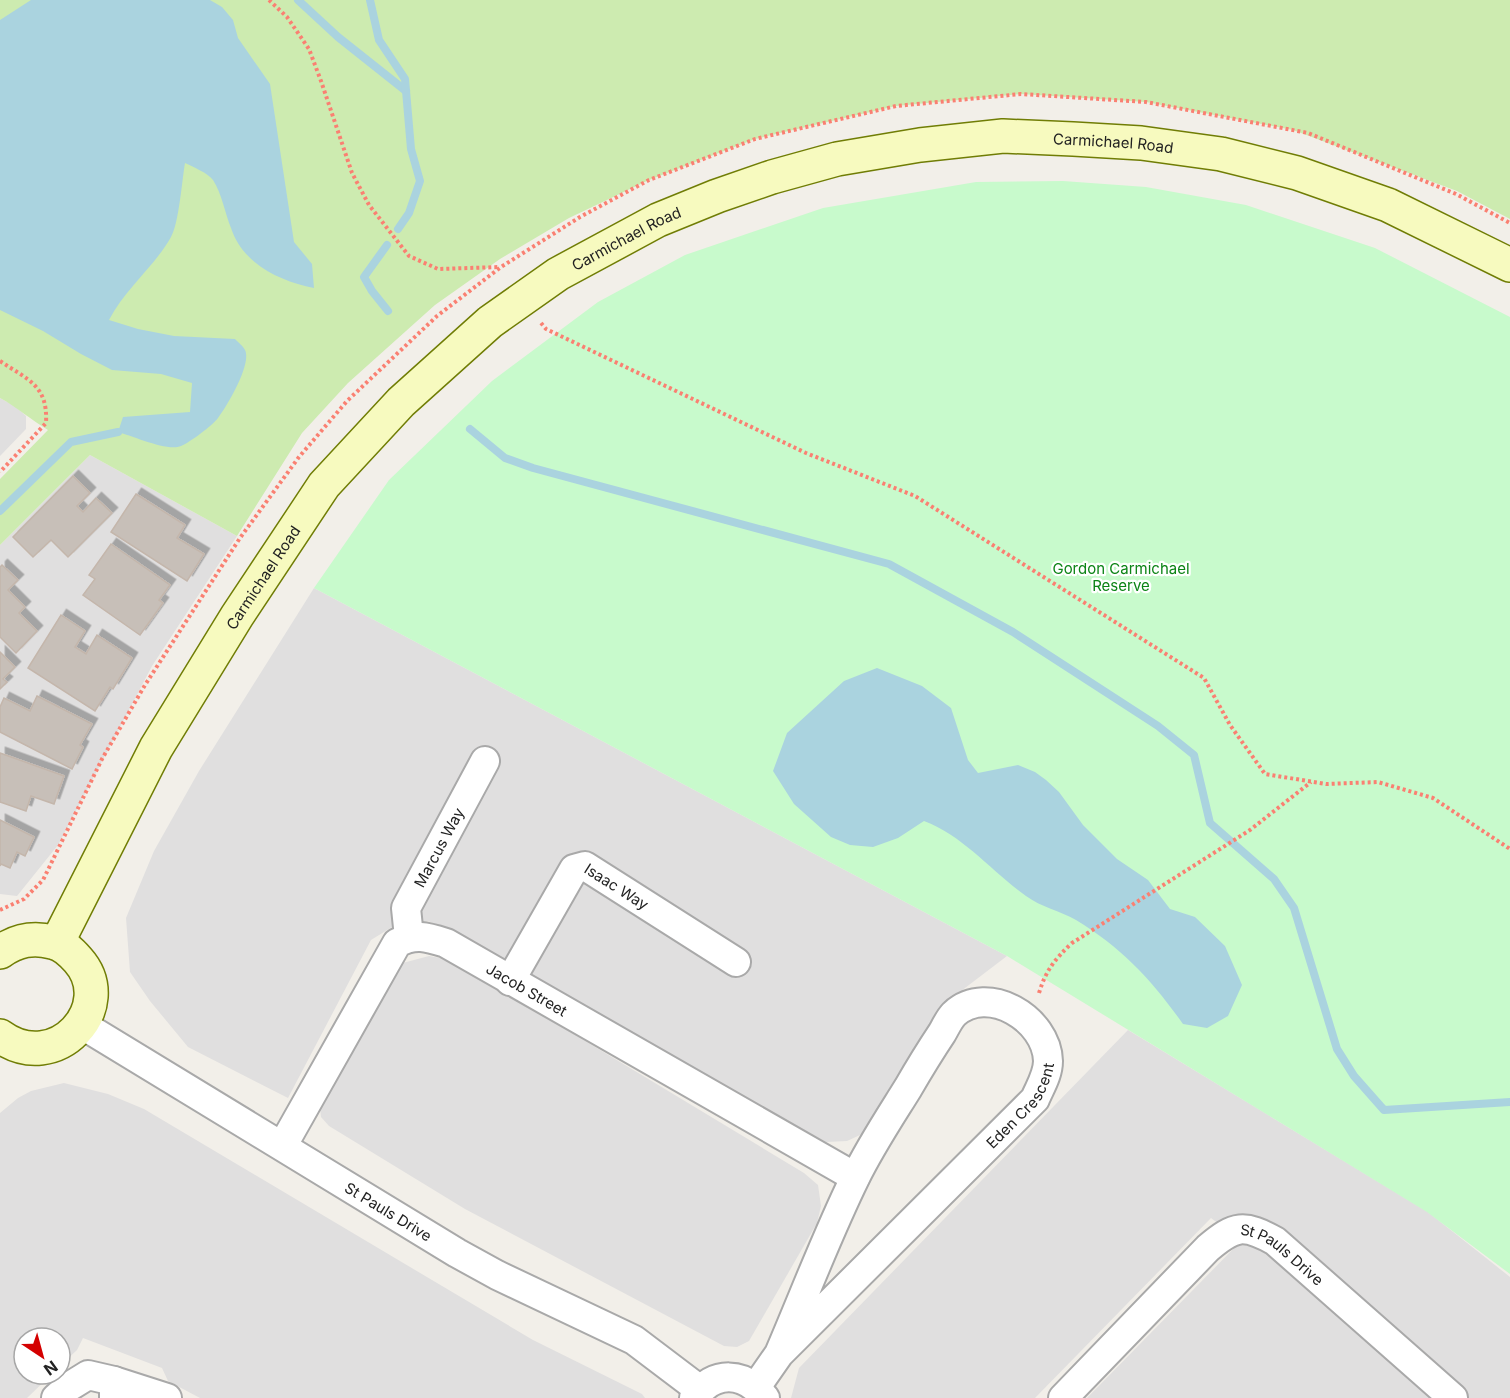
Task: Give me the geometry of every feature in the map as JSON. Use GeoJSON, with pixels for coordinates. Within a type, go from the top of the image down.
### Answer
{"type":"FeatureCollection","features":[{"type":"Feature","properties":{"kind":"street","name":"Carmichael Road"},"geometry":{"type":"LineString","coordinates":[[57,943],[156,748],[237,616],[324,485],[401,402],[490,322],[558,274],[658,220],[772,177],[837,159],[920,145],[1003,136],[1073,139],[1141,143],[1221,154],[1297,173],[1388,206],[1510,265]]}},
{"type":"Feature","properties":{"kind":"street","name":"Marcus Way"},"geometry":{"type":"LineString","coordinates":[[409,937],[406,908],[485,761]]}},
{"type":"Feature","properties":{"kind":"street","name":"Isaac Way"},"geometry":{"type":"LineString","coordinates":[[510,981],[574,869],[585,866],[736,962]]}},
{"type":"Feature","properties":{"kind":"street"},"geometry":{"type":"LineString","coordinates":[[283,1145],[397,944],[409,937]]}},
{"type":"Feature","properties":{"kind":"street","name":"Jacob Street"},"geometry":{"type":"LineString","coordinates":[[409,937],[428,937],[446,943],[855,1177]]}},
{"type":"Feature","properties":{"kind":"street"},"geometry":{"type":"LineString","coordinates":[[0,952],[19,941],[38,939],[57,943],[71,951],[81,964],[88,978],[91,993],[88,1009],[81,1024],[62,1042],[35,1049],[21,1047],[0,1036]]}},
{"type":"Feature","properties":{"kind":"street","name":"Eden Crescent"},"geometry":{"type":"LineString","coordinates":[[760,1392],[779,1354],[855,1177],[926,1056],[954,1014],[970,1006],[986,1002],[1008,1007],[1028,1019],[1039,1032],[1046,1047],[1048,1061],[1046,1075],[1035,1099],[779,1354]]}},
{"type":"Feature","properties":{"kind":"street","name":"St Pauls Drive"},"geometry":{"type":"LineString","coordinates":[[81,1024],[487,1270],[634,1340],[697,1394]]}},
{"type":"Feature","properties":{"kind":"street","name":"St Pauls Drive"},"geometry":{"type":"LineString","coordinates":[[1063,1398],[1208,1248],[1223,1235],[1241,1228],[1260,1233],[1275,1241],[1453,1398]]}},
{"type":"Feature","properties":{"kind":"street"},"geometry":{"type":"LineString","coordinates":[[56,1398],[88,1375],[114,1390],[167,1398]]}},
{"type":"Feature","properties":{"kind":"street"},"geometry":{"type":"LineString","coordinates":[[697,1394],[709,1382],[733,1377],[745,1380],[760,1392]]}},
{"type":"Feature","properties":{"kind":"path"},"geometry":{"type":"LineString","coordinates":[[269,0],[287,17],[309,49],[352,173],[369,205],[409,256],[438,269],[501,267]]}},
{"type":"Feature","properties":{"kind":"path"},"geometry":{"type":"LineString","coordinates":[[0,910],[24,899],[43,880],[102,759],[145,685],[240,538],[299,457],[347,401],[437,316],[501,267],[580,216],[649,180],[755,139],[896,106],[1021,94],[1146,102],[1308,133],[1456,194],[1510,223]]}},
{"type":"Feature","properties":{"kind":"path"},"geometry":{"type":"LineString","coordinates":[[546,329],[806,453],[915,495],[1204,678],[1230,725],[1265,774],[1326,784],[1378,782],[1433,798],[1510,849]]}},
{"type":"Feature","properties":{"kind":"path"},"geometry":{"type":"LineString","coordinates":[[0,361],[33,383],[47,406],[46,423],[0,472]]}},
{"type":"Feature","properties":{"kind":"path"},"geometry":{"type":"LineString","coordinates":[[1072,943],[1250,830],[1311,782]]}},
{"type":"Feature","properties":{"kind":"shaded area"},"geometry":{"type":"Polygon","coordinates":[[[0,398],[26,416],[26,429],[0,456],[0,398]]]}},
{"type":"Feature","properties":{"kind":"shaded area"},"geometry":{"type":"Polygon","coordinates":[[[90,455],[237,536],[152,666],[58,845],[17,896],[0,894],[0,545],[90,455]]]}},
{"type":"Feature","properties":{"kind":"shaded area"},"geometry":{"type":"Polygon","coordinates":[[[314,588],[1007,956],[938,1012],[871,1130],[847,1141],[826,1142],[428,921],[392,927],[371,940],[288,1098],[188,1047],[150,1001],[130,972],[126,918],[154,851],[199,771],[314,588]]]}},
{"type":"Feature","properties":{"kind":"shaded area"},"geometry":{"type":"Polygon","coordinates":[[[429,956],[451,960],[804,1173],[818,1185],[821,1206],[817,1223],[749,1341],[737,1347],[724,1346],[465,1209],[329,1126],[321,1117],[320,1108],[399,964],[429,956]]]}},
{"type":"Feature","properties":{"kind":"shaded area"},"geometry":{"type":"Polygon","coordinates":[[[1128,1030],[1428,1212],[1510,1277],[1510,1398],[1087,1398],[1241,1241],[1211,1218],[1035,1398],[791,1398],[799,1368],[1128,1030]]]}},
{"type":"Feature","properties":{"kind":"shaded area"},"geometry":{"type":"Polygon","coordinates":[[[64,1083],[108,1094],[144,1109],[533,1340],[642,1394],[645,1398],[200,1398],[168,1381],[162,1368],[83,1338],[72,1355],[72,1326],[12,1326],[12,1386],[40,1386],[27,1398],[0,1398],[0,1113],[18,1098],[31,1091],[64,1083]]]}},
{"type":"Feature","properties":{"kind":"green space"},"geometry":{"type":"Polygon","coordinates":[[[0,0],[1510,0],[1510,219],[1457,191],[1293,130],[1146,102],[1021,94],[896,106],[755,139],[649,180],[569,218],[500,259],[435,305],[348,383],[302,433],[237,536],[90,455],[0,545],[0,479],[48,430],[0,398],[0,0]]]}},
{"type":"Feature","properties":{"kind":"green space","name":"Gordon Carmichael Reserve"},"geometry":{"type":"Polygon","coordinates":[[[1063,181],[1146,187],[1246,205],[1375,248],[1510,317],[1510,1274],[1427,1212],[1007,956],[314,588],[389,480],[492,381],[598,302],[685,255],[823,208],[976,182],[1063,181]]]}},
{"type":"Feature","properties":{"kind":"water"},"geometry":{"type":"Polygon","coordinates":[[[31,0],[210,0],[222,7],[233,20],[238,38],[270,84],[294,242],[312,264],[314,288],[288,281],[253,261],[237,241],[219,191],[211,177],[185,163],[178,212],[171,237],[123,298],[109,320],[138,329],[174,336],[235,339],[245,350],[242,375],[222,412],[206,429],[181,446],[159,445],[118,432],[123,417],[190,412],[192,383],[161,374],[112,370],[0,310],[0,20],[31,0]]]}},
{"type":"Feature","properties":{"kind":"water"},"geometry":{"type":"Polygon","coordinates":[[[877,668],[922,686],[951,708],[968,760],[978,773],[1018,765],[1035,772],[1059,792],[1083,825],[1117,859],[1148,880],[1170,909],[1195,917],[1225,946],[1242,985],[1228,1016],[1207,1028],[1183,1024],[1148,979],[1108,942],[1076,920],[1026,896],[965,845],[924,821],[898,838],[873,847],[850,845],[831,837],[794,804],[773,771],[787,733],[844,681],[877,668]]]}},
{"type":"Feature","properties":{"kind":"building"},"geometry":{"type":"Polygon","coordinates":[[[73,476],[90,493],[77,506],[83,512],[96,498],[112,513],[68,557],[51,540],[33,557],[13,537],[73,476]]]}},
{"type":"Feature","properties":{"kind":"building"},"geometry":{"type":"Polygon","coordinates":[[[136,494],[185,525],[177,538],[204,554],[187,581],[111,532],[136,494]]]}},
{"type":"Feature","properties":{"kind":"building"},"geometry":{"type":"Polygon","coordinates":[[[111,544],[170,585],[159,600],[163,603],[140,635],[83,595],[95,579],[89,575],[111,544]]]}},
{"type":"Feature","properties":{"kind":"building"},"geometry":{"type":"Polygon","coordinates":[[[2,565],[18,580],[8,590],[25,607],[19,613],[37,631],[16,653],[0,637],[0,567],[2,565]]]}},
{"type":"Feature","properties":{"kind":"building"},"geometry":{"type":"Polygon","coordinates":[[[61,615],[85,631],[75,647],[86,654],[97,635],[132,658],[113,689],[110,687],[95,711],[28,668],[61,615]]]}},
{"type":"Feature","properties":{"kind":"building"},"geometry":{"type":"Polygon","coordinates":[[[0,652],[15,667],[3,679],[7,682],[0,689],[0,652]]]}},
{"type":"Feature","properties":{"kind":"building"},"geometry":{"type":"Polygon","coordinates":[[[37,696],[92,724],[80,745],[83,747],[72,769],[0,732],[0,707],[4,698],[30,711],[37,696]]]}},
{"type":"Feature","properties":{"kind":"building"},"geometry":{"type":"Polygon","coordinates":[[[0,753],[64,776],[54,804],[31,796],[26,811],[0,802],[0,753]]]}},
{"type":"Feature","properties":{"kind":"building"},"geometry":{"type":"Polygon","coordinates":[[[0,820],[34,837],[25,856],[17,852],[10,868],[1,864],[0,866],[0,820]]]}},
{"type":"Feature","properties":{"kind":"waterway"},"geometry":{"type":"LineString","coordinates":[[298,0],[338,37],[406,91]]}},
{"type":"Feature","properties":{"kind":"waterway"},"geometry":{"type":"LineString","coordinates":[[370,0],[379,40],[405,79],[411,149],[420,181],[409,213],[398,229]]}},
{"type":"Feature","properties":{"kind":"waterway"},"geometry":{"type":"LineString","coordinates":[[387,245],[364,277],[388,311]]}},
{"type":"Feature","properties":{"kind":"waterway"},"geometry":{"type":"LineString","coordinates":[[470,429],[505,458],[533,468],[889,564],[1013,632],[1158,726],[1194,755],[1210,823],[1274,879],[1294,908],[1337,1049],[1354,1076],[1384,1110],[1510,1102]]}},
{"type":"Feature","properties":{"kind":"waterway"},"geometry":{"type":"LineString","coordinates":[[0,511],[71,442],[118,432]]}}]}
